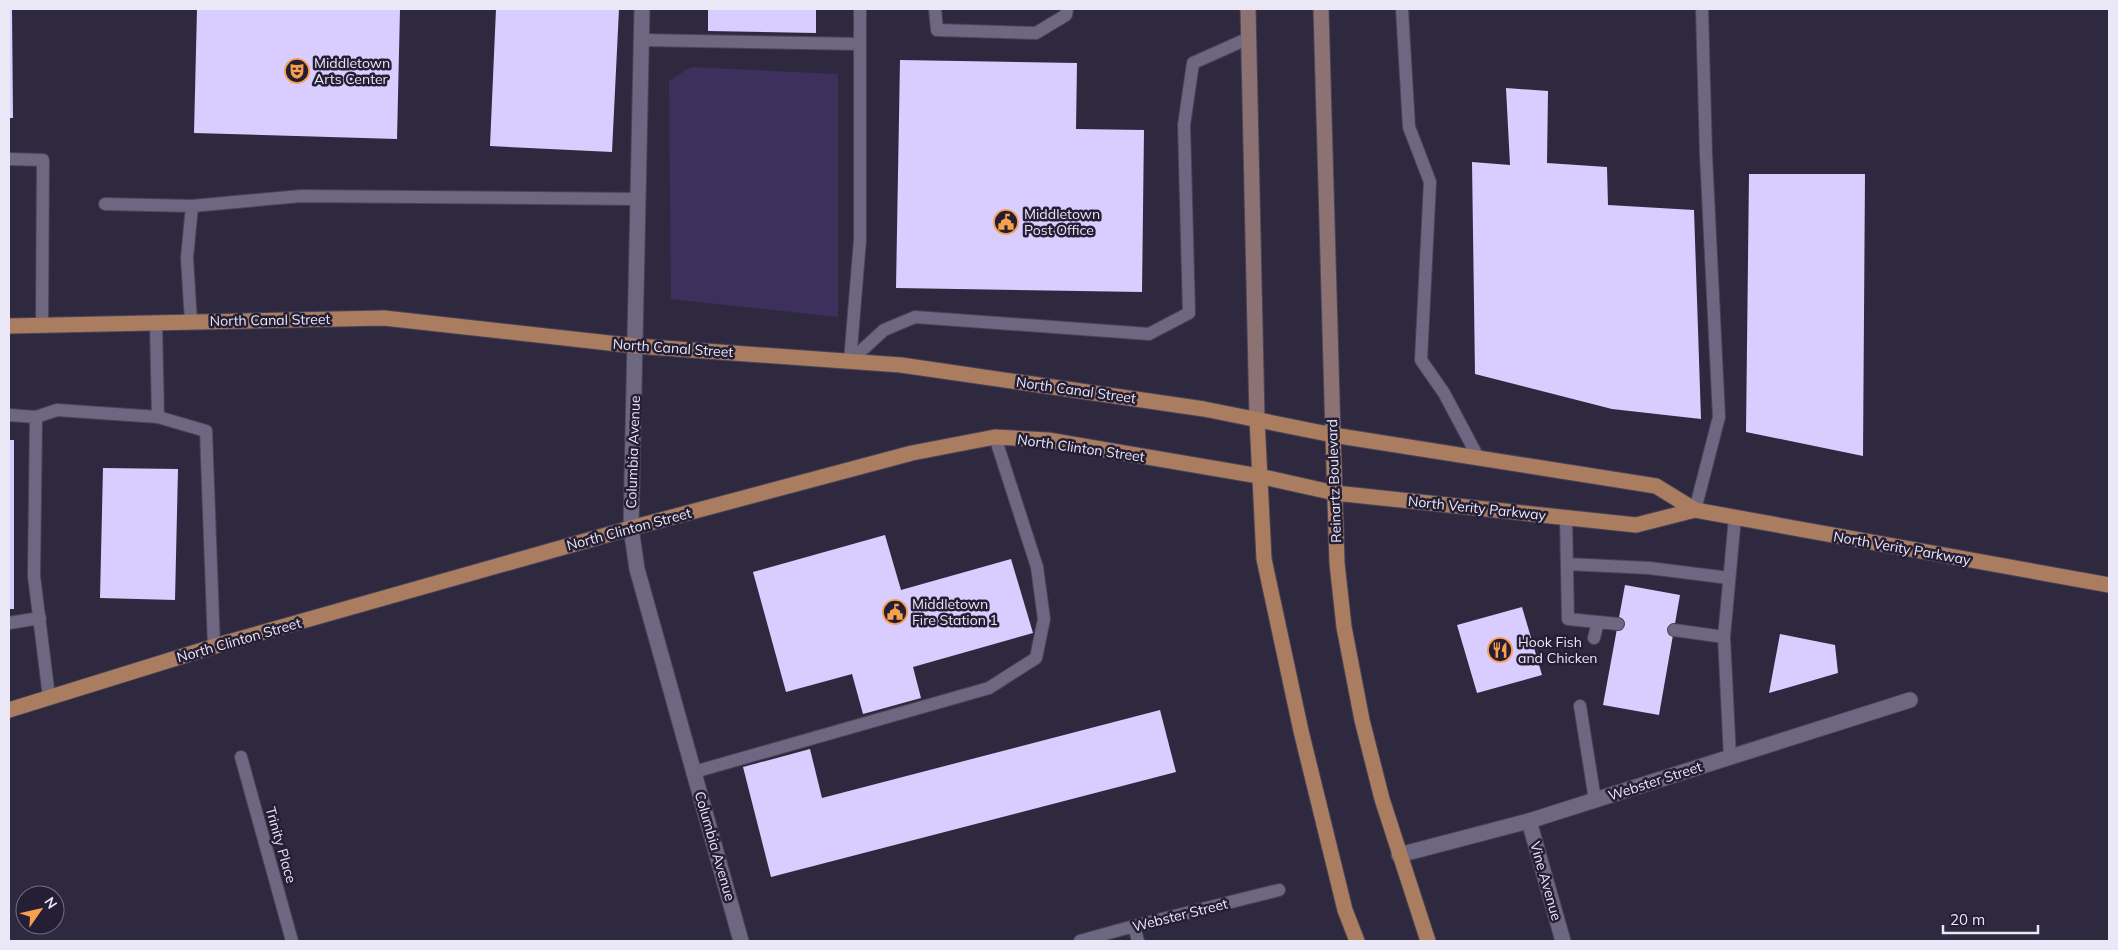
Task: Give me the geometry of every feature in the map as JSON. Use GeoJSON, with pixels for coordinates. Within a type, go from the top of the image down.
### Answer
{"type":"FeatureCollection","features":[{"type":"Feature","properties":{"kind":"main road"},"geometry":{"type":"LineString","coordinates":[[1248,9],[1257,419],[1264,559],[1301,731],[1345,910],[1358,941]]}},
{"type":"Feature","properties":{"kind":"main road","name":"Reinartz Boulevard"},"geometry":{"type":"LineString","coordinates":[[1321,9],[1336,563],[1344,627],[1362,720],[1382,799],[1428,941]]}},
{"type":"Feature","properties":{"kind":"main road","name":"North Canal Street"},"geometry":{"type":"LineString","coordinates":[[9,326],[384,318],[636,346],[901,364],[1194,408],[1333,435]]}},
{"type":"Feature","properties":{"kind":"main road","name":"North Verity Parkway"},"geometry":{"type":"LineString","coordinates":[[1333,435],[1656,486],[1695,510],[2109,585]]}},
{"type":"Feature","properties":{"kind":"main road","name":"North Clinton Street"},"geometry":{"type":"LineString","coordinates":[[9,710],[214,647],[631,528],[912,453],[995,437],[1048,440],[1259,476]]}},
{"type":"Feature","properties":{"kind":"main road","name":"North Verity Parkway"},"geometry":{"type":"LineString","coordinates":[[1259,476],[1335,493],[1636,525],[1695,510]]}},
{"type":"Feature","properties":{"kind":"street","name":"Columbia Avenue"},"geometry":{"type":"LineString","coordinates":[[642,9],[631,528],[637,569],[741,941]]}},
{"type":"Feature","properties":{"kind":"street","name":"Webster Street"},"geometry":{"type":"LineString","coordinates":[[1399,855],[1529,821],[1910,700]]}},
{"type":"Feature","properties":{"kind":"street","name":"Vine Avenue"},"geometry":{"type":"LineString","coordinates":[[1529,821],[1563,941]]}},
{"type":"Feature","properties":{"kind":"lane"},"geometry":{"type":"LineString","coordinates":[[850,361],[860,240],[860,9]]}},
{"type":"Feature","properties":{"kind":"lane"},"geometry":{"type":"LineString","coordinates":[[935,9],[937,30],[1036,33],[1066,15],[1067,9]]}},
{"type":"Feature","properties":{"kind":"lane"},"geometry":{"type":"LineString","coordinates":[[1402,9],[1409,127],[1430,182],[1421,360],[1444,393],[1479,459]]}},
{"type":"Feature","properties":{"kind":"lane"},"geometry":{"type":"LineString","coordinates":[[1695,510],[1719,417],[1706,155],[1702,9]]}},
{"type":"Feature","properties":{"kind":"lane"},"geometry":{"type":"LineString","coordinates":[[850,361],[884,330],[915,317],[1149,334],[1189,313],[1184,125],[1193,62],[1249,38]]}},
{"type":"Feature","properties":{"kind":"lane"},"geometry":{"type":"LineString","coordinates":[[641,40],[860,44]]}},
{"type":"Feature","properties":{"kind":"lane"},"geometry":{"type":"LineString","coordinates":[[9,159],[43,160],[42,325]]}},
{"type":"Feature","properties":{"kind":"lane"},"geometry":{"type":"LineString","coordinates":[[105,204],[192,206],[301,196],[638,199]]}},
{"type":"Feature","properties":{"kind":"lane"},"geometry":{"type":"LineString","coordinates":[[191,322],[187,258],[192,206]]}},
{"type":"Feature","properties":{"kind":"lane"},"geometry":{"type":"LineString","coordinates":[[156,323],[158,417]]}},
{"type":"Feature","properties":{"kind":"lane"},"geometry":{"type":"LineString","coordinates":[[9,415],[36,417],[57,410],[158,417],[206,431],[214,647]]}},
{"type":"Feature","properties":{"kind":"lane"},"geometry":{"type":"LineString","coordinates":[[36,417],[34,576],[50,697]]}},
{"type":"Feature","properties":{"kind":"lane"},"geometry":{"type":"LineString","coordinates":[[694,772],[989,688],[1036,658],[1044,619],[1037,567],[995,437]]}},
{"type":"Feature","properties":{"kind":"lane"},"geometry":{"type":"LineString","coordinates":[[1566,517],[1568,619],[1618,624]]}},
{"type":"Feature","properties":{"kind":"lane"},"geometry":{"type":"LineString","coordinates":[[1730,758],[1724,637],[1735,517]]}},
{"type":"Feature","properties":{"kind":"lane"},"geometry":{"type":"LineString","coordinates":[[1567,564],[1649,568],[1728,578]]}},
{"type":"Feature","properties":{"kind":"lane"},"geometry":{"type":"LineString","coordinates":[[9,622],[40,618]]}},
{"type":"Feature","properties":{"kind":"lane"},"geometry":{"type":"LineString","coordinates":[[1594,638],[1598,622]]}},
{"type":"Feature","properties":{"kind":"lane"},"geometry":{"type":"LineString","coordinates":[[1674,630],[1724,637]]}},
{"type":"Feature","properties":{"kind":"lane"},"geometry":{"type":"LineString","coordinates":[[1580,706],[1595,800]]}},
{"type":"Feature","properties":{"kind":"lane","name":"Trinity Place"},"geometry":{"type":"LineString","coordinates":[[240,757],[292,941]]}},
{"type":"Feature","properties":{"kind":"lane","name":"Webster Street"},"geometry":{"type":"LineString","coordinates":[[1080,941],[1279,890]]}},
{"type":"Feature","properties":{"kind":"lane"},"geometry":{"type":"LineString","coordinates":[[1134,926],[1138,941]]}},
{"type":"Feature","properties":{"kind":"shaded area"},"geometry":{"type":"Polygon","coordinates":[[[691,67],[838,74],[838,317],[671,299],[669,81],[691,67]]]}},
{"type":"Feature","properties":{"kind":"building"},"geometry":{"type":"Polygon","coordinates":[[[9,9],[12,9],[13,118],[9,118],[9,9]]]}},
{"type":"Feature","properties":{"kind":"building","name":"Middletown Arts Center"},"geometry":{"type":"Polygon","coordinates":[[[197,9],[400,9],[397,139],[194,133],[197,9]]]}},
{"type":"Feature","properties":{"kind":"building"},"geometry":{"type":"Polygon","coordinates":[[[496,9],[619,9],[612,152],[490,146],[496,9]]]}},
{"type":"Feature","properties":{"kind":"building"},"geometry":{"type":"Polygon","coordinates":[[[708,9],[816,9],[816,33],[708,31],[708,9]]]}},
{"type":"Feature","properties":{"kind":"building"},"geometry":{"type":"Polygon","coordinates":[[[900,60],[1077,63],[1076,129],[1144,130],[1142,292],[896,288],[900,60]]]}},
{"type":"Feature","properties":{"kind":"building"},"geometry":{"type":"Polygon","coordinates":[[[1506,88],[1548,91],[1547,163],[1607,167],[1608,205],[1694,210],[1701,419],[1612,409],[1475,374],[1472,162],[1510,165],[1506,88]]]}},
{"type":"Feature","properties":{"kind":"building"},"geometry":{"type":"Polygon","coordinates":[[[1749,174],[1865,174],[1863,456],[1746,432],[1749,174]]]}},
{"type":"Feature","properties":{"kind":"building"},"geometry":{"type":"Polygon","coordinates":[[[9,440],[14,440],[14,609],[9,609],[9,440]]]}},
{"type":"Feature","properties":{"kind":"building"},"geometry":{"type":"Polygon","coordinates":[[[103,468],[178,469],[175,600],[100,598],[103,468]]]}},
{"type":"Feature","properties":{"kind":"building","name":"Middletown Fire Station 1"},"geometry":{"type":"Polygon","coordinates":[[[885,535],[901,590],[1011,559],[1033,633],[913,667],[921,698],[863,714],[852,674],[786,692],[753,572],[885,535]]]}},
{"type":"Feature","properties":{"kind":"building"},"geometry":{"type":"Polygon","coordinates":[[[1625,585],[1680,595],[1659,715],[1603,705],[1625,585]]]}},
{"type":"Feature","properties":{"kind":"building","name":"Hook Fish and Chicken"},"geometry":{"type":"Polygon","coordinates":[[[1522,607],[1542,675],[1477,693],[1457,625],[1522,607]]]}},
{"type":"Feature","properties":{"kind":"building"},"geometry":{"type":"Polygon","coordinates":[[[1780,634],[1835,645],[1838,673],[1769,693],[1780,634]]]}},
{"type":"Feature","properties":{"kind":"building"},"geometry":{"type":"Polygon","coordinates":[[[1160,710],[1176,772],[771,877],[743,767],[810,749],[822,798],[1160,710]]]}},
{"type":"Feature","properties":{"kind":"place","name":"Middletown Arts Center"},"geometry":{"type":"Point","coordinates":[297,71]}},
{"type":"Feature","properties":{"kind":"place","name":"Middletown Post Office"},"geometry":{"type":"Point","coordinates":[1006,222]}},
{"type":"Feature","properties":{"kind":"place","name":"Middletown Fire Station 1"},"geometry":{"type":"Point","coordinates":[895,612]}},
{"type":"Feature","properties":{"kind":"place","name":"Hook Fish and Chicken"},"geometry":{"type":"Point","coordinates":[1500,650]}}]}
